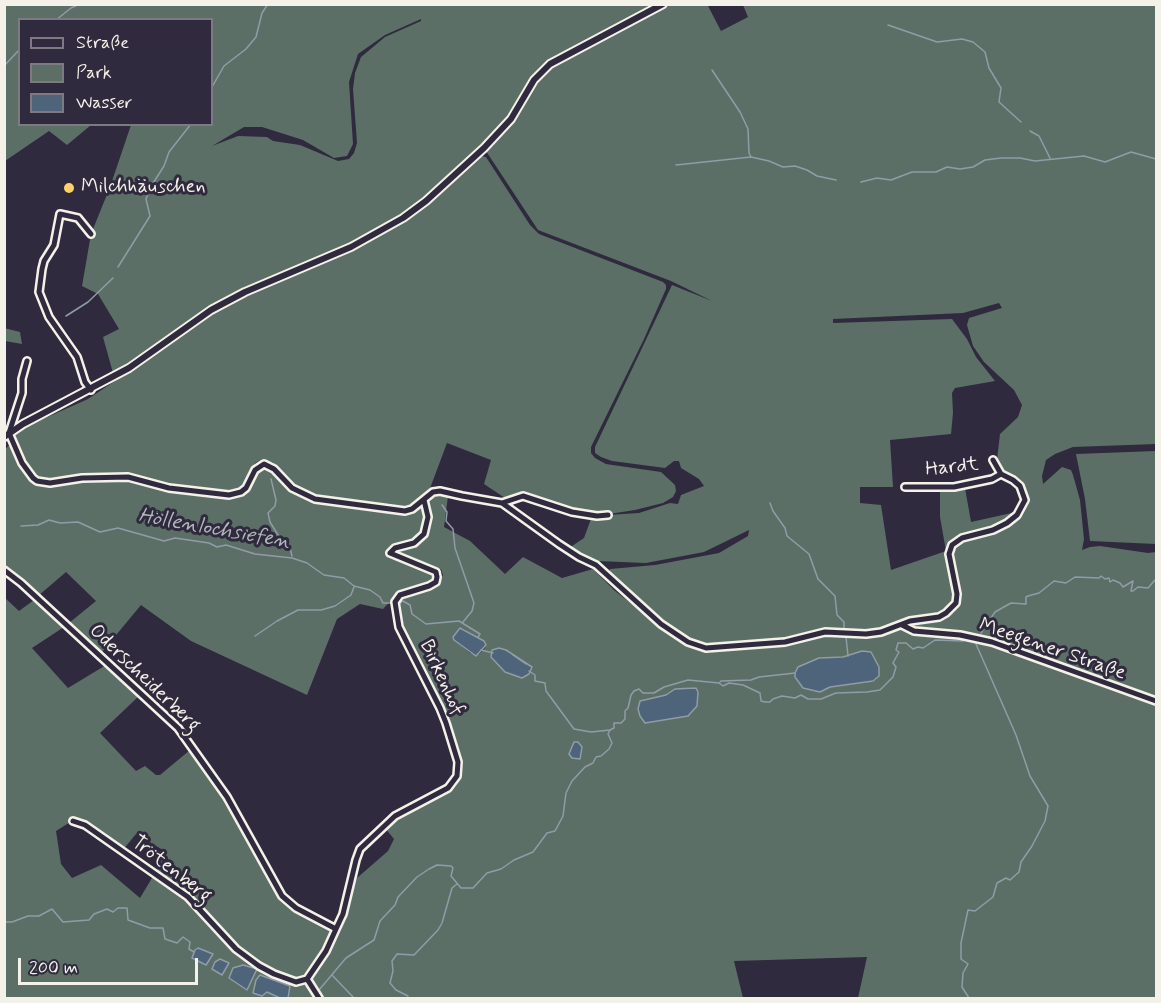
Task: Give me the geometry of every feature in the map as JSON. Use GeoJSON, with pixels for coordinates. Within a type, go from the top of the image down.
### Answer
{"type":"FeatureCollection","features":[{"type":"Feature","properties":{"kind":"street"},"geometry":{"type":"LineString","coordinates":[[7,435],[23,424],[129,368],[211,310],[245,292],[351,247],[403,218],[441,188],[484,148],[511,119],[537,75],[550,64],[663,4]]}},
{"type":"Feature","properties":{"kind":"street"},"geometry":{"type":"LineString","coordinates":[[90,390],[77,357],[49,317],[39,292],[44,261],[54,245],[60,214],[78,218],[91,234]]}},
{"type":"Feature","properties":{"kind":"street"},"geometry":{"type":"LineString","coordinates":[[27,361],[22,380],[22,393],[7,435],[28,473],[43,482],[118,477],[136,479],[169,488],[235,495],[246,488],[255,470],[264,464],[274,469],[292,488],[315,499],[405,511],[412,509],[433,492],[440,490],[502,503],[559,544],[596,565],[661,624],[696,646],[718,648],[785,642],[825,632],[866,634],[902,626]]}},
{"type":"Feature","properties":{"kind":"street","name":"Hardt"},"geometry":{"type":"LineString","coordinates":[[902,626],[910,621],[939,616],[952,609],[956,603],[956,588],[949,554],[952,544],[1007,524],[1017,515],[1025,500],[1023,490],[1013,480],[1001,474],[993,460]]}},
{"type":"Feature","properties":{"kind":"street","name":"Hardt"},"geometry":{"type":"LineString","coordinates":[[905,487],[954,487],[992,479],[1001,474]]}},
{"type":"Feature","properties":{"kind":"street"},"geometry":{"type":"LineString","coordinates":[[502,503],[523,496],[572,512],[597,516],[608,515]]}},
{"type":"Feature","properties":{"kind":"street","name":"Birkenhof"},"geometry":{"type":"LineString","coordinates":[[336,929],[347,899],[360,849],[395,816],[448,788],[457,776],[458,762],[446,723],[397,621],[394,602],[400,595],[436,582],[436,572],[390,553],[395,548],[414,543],[424,534],[428,517],[424,500]]}},
{"type":"Feature","properties":{"kind":"street","name":"Oderscheiderberg"},"geometry":{"type":"LineString","coordinates":[[4,570],[178,728],[227,797],[282,896],[296,908],[336,929]]}},
{"type":"Feature","properties":{"kind":"street","name":"Meegener Straße"},"geometry":{"type":"LineString","coordinates":[[902,626],[914,631],[960,635],[993,642],[1156,701]]}},
{"type":"Feature","properties":{"kind":"street","name":"Trötenberg"},"geometry":{"type":"LineString","coordinates":[[73,821],[85,825],[188,897],[237,949],[259,966],[296,982],[307,979]]}},
{"type":"Feature","properties":{"kind":"street"},"geometry":{"type":"LineString","coordinates":[[319,999],[307,979],[326,951],[336,929]]}},
{"type":"Feature","properties":{"kind":"green space"},"geometry":{"type":"Polygon","coordinates":[[[657,4],[661,9],[669,5],[707,4],[721,31],[748,17],[743,5],[1156,5],[1156,444],[1073,447],[1046,460],[1042,476],[1043,484],[1062,467],[1071,470],[1080,500],[1084,539],[1082,550],[1100,546],[1148,553],[1156,552],[1156,998],[858,998],[867,957],[734,961],[743,998],[322,998],[318,994],[314,998],[286,998],[289,986],[274,979],[267,992],[280,998],[5,998],[4,597],[19,611],[34,600],[64,627],[32,648],[68,688],[106,665],[139,696],[100,733],[136,771],[145,766],[156,775],[160,775],[190,750],[230,808],[280,899],[295,910],[339,932],[357,878],[388,851],[394,839],[385,828],[407,813],[453,789],[461,778],[461,762],[443,708],[401,624],[398,612],[398,599],[437,585],[443,575],[441,569],[432,574],[432,580],[399,592],[383,609],[360,604],[337,619],[307,695],[191,641],[141,605],[102,652],[69,623],[96,601],[66,572],[38,596],[5,566],[5,449],[12,443],[17,444],[15,433],[88,399],[160,351],[214,311],[378,236],[412,215],[444,191],[481,156],[486,157],[530,225],[539,234],[666,285],[644,339],[591,447],[591,453],[606,464],[661,472],[675,485],[676,491],[673,497],[663,503],[609,514],[592,513],[592,511],[557,505],[523,493],[505,498],[484,484],[491,460],[447,443],[429,491],[448,496],[444,527],[470,541],[505,574],[523,557],[562,578],[593,569],[615,591],[658,624],[663,621],[609,573],[610,569],[655,565],[719,553],[748,536],[749,530],[704,552],[646,563],[597,561],[569,548],[584,538],[592,516],[639,513],[670,503],[678,504],[681,495],[704,486],[699,479],[681,468],[679,461],[674,461],[665,468],[612,461],[595,453],[595,447],[672,285],[712,301],[671,281],[538,230],[484,148],[503,128],[501,125],[453,173],[416,204],[387,224],[357,241],[244,289],[210,307],[113,373],[103,337],[119,329],[98,294],[82,286],[91,234],[131,126],[213,126],[213,18],[18,18],[18,126],[90,126],[67,145],[49,131],[5,161],[5,5],[657,4]],[[421,19],[385,35],[358,54],[349,82],[353,144],[347,156],[334,158],[303,140],[262,127],[244,127],[212,146],[238,136],[267,137],[273,141],[300,145],[338,161],[349,159],[357,143],[353,89],[355,73],[361,57],[385,37],[421,19]],[[999,303],[963,313],[833,319],[833,323],[952,319],[967,339],[976,357],[995,381],[955,388],[952,393],[951,434],[890,440],[893,487],[860,487],[860,503],[881,505],[891,570],[946,551],[940,517],[940,491],[965,488],[971,522],[1016,512],[1019,516],[1028,503],[1023,485],[1003,470],[997,460],[1000,434],[1018,417],[1022,405],[1014,390],[984,362],[973,346],[967,325],[969,318],[1002,308],[999,303]],[[262,459],[255,463],[240,489],[230,491],[171,485],[142,478],[144,481],[169,488],[229,495],[241,492],[255,470],[267,468],[274,463],[262,459]],[[947,552],[955,592],[951,608],[943,613],[906,618],[897,624],[866,631],[868,636],[902,629],[910,624],[936,620],[953,612],[960,597],[953,555],[947,552]],[[462,628],[454,640],[470,653],[479,654],[486,645],[484,641],[462,628]],[[862,651],[843,657],[819,658],[795,677],[803,688],[873,681],[862,651]],[[72,821],[56,831],[61,864],[72,878],[101,865],[140,898],[158,868],[163,850],[136,834],[122,851],[85,825],[72,821]],[[256,969],[229,978],[247,990],[256,969]]]}},
{"type":"Feature","properties":{"kind":"green space"},"geometry":{"type":"Polygon","coordinates":[[[4,328],[20,332],[22,344],[5,341],[4,328]]]}},
{"type":"Feature","properties":{"kind":"green space"},"geometry":{"type":"Polygon","coordinates":[[[1156,451],[1156,544],[1090,541],[1076,454],[1156,451]]]}},
{"type":"Feature","properties":{"kind":"water"},"geometry":{"type":"Polygon","coordinates":[[[460,628],[484,641],[486,645],[476,656],[454,640],[453,637],[460,628]]]}},
{"type":"Feature","properties":{"kind":"water"},"geometry":{"type":"Polygon","coordinates":[[[499,648],[532,667],[529,674],[522,678],[505,672],[491,657],[492,650],[499,648]]]}},
{"type":"Feature","properties":{"kind":"water"},"geometry":{"type":"Polygon","coordinates":[[[862,651],[871,652],[879,667],[879,676],[873,681],[830,687],[820,692],[803,688],[795,677],[798,667],[819,658],[843,657],[862,651]]]}},
{"type":"Feature","properties":{"kind":"water"},"geometry":{"type":"Polygon","coordinates":[[[696,688],[697,706],[688,716],[645,723],[640,716],[638,709],[640,701],[666,695],[675,689],[696,688]]]}},
{"type":"Feature","properties":{"kind":"water"},"geometry":{"type":"Polygon","coordinates":[[[574,742],[578,742],[582,747],[580,759],[572,758],[569,754],[574,742]]]}},
{"type":"Feature","properties":{"kind":"water"},"geometry":{"type":"Polygon","coordinates":[[[198,948],[213,954],[206,965],[192,958],[198,948]]]}},
{"type":"Feature","properties":{"kind":"water"},"geometry":{"type":"Polygon","coordinates":[[[220,959],[229,963],[222,975],[212,969],[215,962],[220,959]]]}},
{"type":"Feature","properties":{"kind":"water"},"geometry":{"type":"Polygon","coordinates":[[[243,965],[257,969],[247,990],[229,978],[233,968],[243,965]]]}},
{"type":"Feature","properties":{"kind":"water"},"geometry":{"type":"Polygon","coordinates":[[[260,975],[290,986],[288,998],[280,998],[267,992],[262,996],[253,993],[256,980],[260,975]]]}},
{"type":"Feature","properties":{"kind":"waterway"},"geometry":{"type":"LineString","coordinates":[[58,18],[80,4]]}},
{"type":"Feature","properties":{"kind":"waterway"},"geometry":{"type":"LineString","coordinates":[[213,85],[224,66],[246,49],[256,37],[262,13],[268,4]]}},
{"type":"Feature","properties":{"kind":"waterway"},"geometry":{"type":"LineString","coordinates":[[888,25],[937,42],[962,39],[973,42],[985,52],[989,68],[1001,88],[999,102],[1021,122]]}},
{"type":"Feature","properties":{"kind":"waterway"},"geometry":{"type":"LineString","coordinates":[[4,66],[18,51]]}},
{"type":"Feature","properties":{"kind":"waterway"},"geometry":{"type":"LineString","coordinates":[[712,70],[740,112],[748,129],[751,157]]}},
{"type":"Feature","properties":{"kind":"waterway"},"geometry":{"type":"LineString","coordinates":[[118,267],[150,216],[146,199],[150,188],[164,166],[169,152],[189,126]]}},
{"type":"Feature","properties":{"kind":"waterway"},"geometry":{"type":"LineString","coordinates":[[1030,131],[1039,136],[1050,158]]}},
{"type":"Feature","properties":{"kind":"waterway"},"geometry":{"type":"LineString","coordinates":[[861,182],[877,178],[891,180],[912,172],[936,172],[947,167],[960,169],[973,167],[985,160],[1001,158],[1035,161],[1084,156],[1105,162],[1131,152],[1156,159]]}},
{"type":"Feature","properties":{"kind":"waterway"},"geometry":{"type":"LineString","coordinates":[[676,165],[751,157],[783,167],[795,166],[817,176],[836,180]]}},
{"type":"Feature","properties":{"kind":"waterway"},"geometry":{"type":"LineString","coordinates":[[66,316],[88,302],[113,278]]}},
{"type":"Feature","properties":{"kind":"waterway"},"geometry":{"type":"LineString","coordinates":[[271,479],[276,500],[275,506],[268,513],[270,522],[278,535],[289,544],[292,556]]}},
{"type":"Feature","properties":{"kind":"waterway"},"geometry":{"type":"LineString","coordinates":[[770,503],[785,528],[787,536],[809,554],[818,579],[835,596],[837,615],[844,622],[844,628]]}},
{"type":"Feature","properties":{"kind":"waterway"},"geometry":{"type":"LineString","coordinates":[[442,505],[447,512],[446,521],[453,529],[455,548],[474,603],[472,611],[463,622]]}},
{"type":"Feature","properties":{"kind":"waterway","name":"Höllenlochsiefen"},"geometry":{"type":"LineString","coordinates":[[21,526],[38,525],[49,520],[60,523],[78,522],[100,532],[118,528],[164,541],[175,538],[209,543],[217,547],[226,545],[255,554],[292,558],[307,563],[324,575],[344,578],[354,586],[370,590],[380,597],[383,603],[392,603]]}},
{"type":"Feature","properties":{"kind":"waterway"},"geometry":{"type":"LineString","coordinates":[[981,633],[995,612],[1011,603],[1026,604],[1026,597],[1039,593],[1054,581],[1066,583],[1075,577],[1099,578],[1101,576],[1105,579],[1109,578],[1110,582],[1113,580],[1120,583],[1123,587],[1133,581],[1131,591],[1133,591],[1138,587],[1148,588],[1156,580]]}},
{"type":"Feature","properties":{"kind":"waterway"},"geometry":{"type":"LineString","coordinates":[[255,636],[298,610],[321,610],[335,606],[351,595],[354,587]]}},
{"type":"Feature","properties":{"kind":"waterway","name":"Höllenlochsiefen"},"geometry":{"type":"LineString","coordinates":[[399,604],[403,601],[410,605],[412,614],[426,624],[459,621],[480,634],[478,637]]}},
{"type":"Feature","properties":{"kind":"waterway"},"geometry":{"type":"LineString","coordinates":[[846,637],[848,656]]}},
{"type":"Feature","properties":{"kind":"waterway"},"geometry":{"type":"LineString","coordinates":[[319,990],[346,958],[374,940],[380,921],[395,905],[398,897],[417,877],[429,869],[437,865],[451,866],[453,868],[451,876],[461,888],[473,888],[487,873],[501,869],[514,860],[533,852],[547,833],[555,831],[563,816],[566,793],[572,781],[585,767],[593,763],[596,757],[609,749],[612,743],[608,734],[614,728],[614,723],[621,723],[625,719],[625,711],[634,691],[639,689],[643,693],[654,693],[664,687],[688,680],[719,683],[723,686],[729,683],[743,685],[760,693],[761,701],[765,702],[782,696],[795,698],[801,695],[808,699],[821,699],[836,693],[880,690],[893,677],[896,667],[893,663],[899,652],[896,650],[898,643],[906,643],[913,649],[923,648],[935,640],[963,641]]}},
{"type":"Feature","properties":{"kind":"waterway"},"geometry":{"type":"LineString","coordinates":[[969,998],[962,987],[963,973],[968,964],[961,959],[961,943],[968,910],[975,911],[993,897],[997,883],[1006,878],[1010,880],[1019,872],[1021,862],[1045,821],[1048,806],[1030,776],[1016,735],[976,644]]}},
{"type":"Feature","properties":{"kind":"waterway","name":"Höllenlochsiefen"},"geometry":{"type":"LineString","coordinates":[[481,650],[493,653]]}},
{"type":"Feature","properties":{"kind":"waterway","name":"Höllenlochsiefen"},"geometry":{"type":"LineString","coordinates":[[513,655],[526,664]]}},
{"type":"Feature","properties":{"kind":"waterway","name":"Höllenlochsiefen"},"geometry":{"type":"LineString","coordinates":[[529,671],[535,675],[535,681],[545,683],[546,691],[574,729],[591,732],[610,730]]}},
{"type":"Feature","properties":{"kind":"waterway"},"geometry":{"type":"LineString","coordinates":[[720,682],[795,673]]}},
{"type":"Feature","properties":{"kind":"waterway"},"geometry":{"type":"LineString","coordinates":[[408,996],[396,990],[390,983],[393,971],[392,961],[397,954],[414,955],[438,930],[452,888],[457,884]]}},
{"type":"Feature","properties":{"kind":"waterway"},"geometry":{"type":"LineString","coordinates":[[4,922],[12,922],[28,916],[39,916],[52,909],[63,922],[89,920],[94,914],[107,909],[113,912],[118,908],[127,908],[128,920],[150,928],[163,928],[165,939],[177,943],[183,937],[190,942],[189,949],[194,952]]}},
{"type":"Feature","properties":{"kind":"waterway"},"geometry":{"type":"LineString","coordinates":[[332,975],[354,998]]}},
{"type":"Feature","properties":{"kind":"place","name":"Milchhäuschen"},"geometry":{"type":"Point","coordinates":[69,188]}}]}
